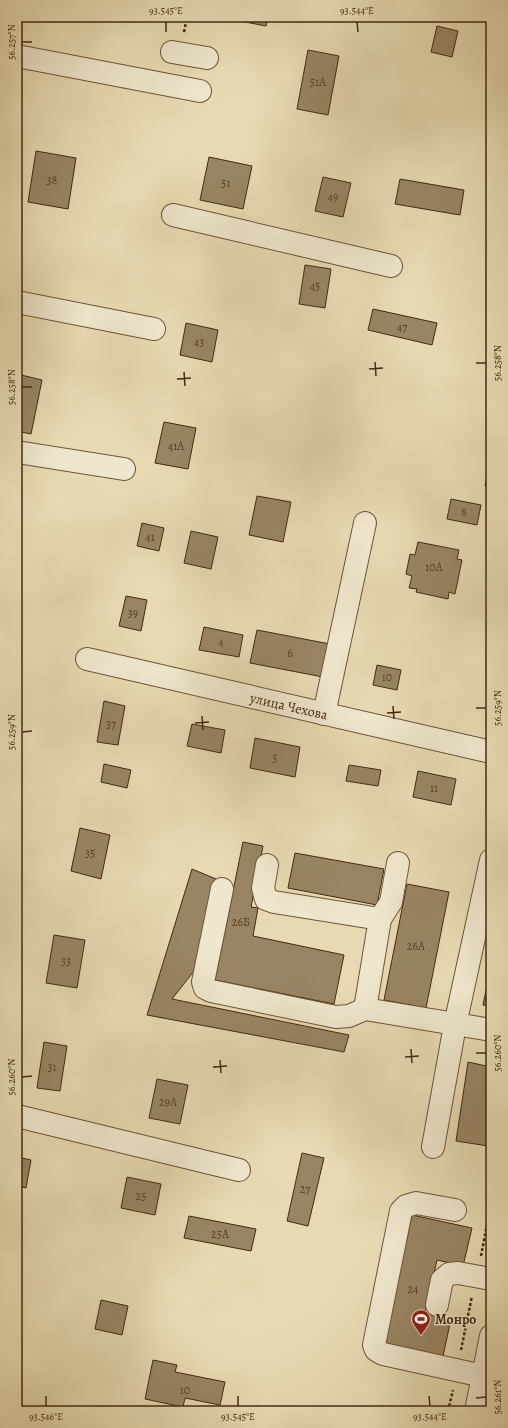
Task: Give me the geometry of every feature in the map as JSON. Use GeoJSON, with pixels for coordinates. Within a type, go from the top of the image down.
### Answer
{"type":"FeatureCollection","features":[{"type":"Feature","properties":{"kind":"street"},"geometry":{"type":"LineString","coordinates":[[172,52],[207,58]]}},
{"type":"Feature","properties":{"kind":"street"},"geometry":{"type":"LineString","coordinates":[[17,56],[200,91]]}},
{"type":"Feature","properties":{"kind":"street"},"geometry":{"type":"LineString","coordinates":[[173,215],[391,266]]}},
{"type":"Feature","properties":{"kind":"street"},"geometry":{"type":"LineString","coordinates":[[17,302],[154,330]]}},
{"type":"Feature","properties":{"kind":"street"},"geometry":{"type":"LineString","coordinates":[[17,452],[124,469]]}},
{"type":"Feature","properties":{"kind":"street"},"geometry":{"type":"LineString","coordinates":[[324,714],[365,523]]}},
{"type":"Feature","properties":{"kind":"street","name":"улица Чехова"},"geometry":{"type":"LineString","coordinates":[[87,658],[491,752]]}},
{"type":"Feature","properties":{"kind":"street"},"geometry":{"type":"LineString","coordinates":[[433,1147],[455,1024],[491,860]]}},
{"type":"Feature","properties":{"kind":"street"},"geometry":{"type":"LineString","coordinates":[[365,1009],[380,919],[391,902],[398,863]]}},
{"type":"Feature","properties":{"kind":"street"},"geometry":{"type":"LineString","coordinates":[[267,865],[264,888],[266,898],[274,902],[380,919]]}},
{"type":"Feature","properties":{"kind":"street"},"geometry":{"type":"LineString","coordinates":[[222,889],[203,982],[205,988],[211,992],[336,1017],[349,1016],[365,1009],[491,1030]]}},
{"type":"Feature","properties":{"kind":"street"},"geometry":{"type":"LineString","coordinates":[[17,1116],[239,1170]]}},
{"type":"Feature","properties":{"kind":"street"},"geometry":{"type":"LineString","coordinates":[[455,1210],[416,1203],[406,1206],[401,1211],[374,1345],[376,1350],[382,1354],[483,1376]]}},
{"type":"Feature","properties":{"kind":"street"},"geometry":{"type":"LineString","coordinates":[[437,1305],[442,1280],[449,1274],[458,1273],[484,1278]]}},
{"type":"Feature","properties":{"kind":"street"},"geometry":{"type":"LineString","coordinates":[[476,1411],[491,1336]]}},
{"type":"Feature","properties":{"kind":"path"},"geometry":{"type":"LineString","coordinates":[[448,1411],[457,1370],[484,1278],[491,1204]]}},
{"type":"Feature","properties":{"kind":"building"},"geometry":{"type":"Polygon","coordinates":[[[241,17],[268,17],[266,26],[240,21],[241,17]]]}},
{"type":"Feature","properties":{"kind":"building"},"geometry":{"type":"Polygon","coordinates":[[[437,26],[458,31],[452,57],[431,52],[437,26]]]}},
{"type":"Feature","properties":{"kind":"building"},"geometry":{"type":"Polygon","coordinates":[[[308,50],[339,56],[328,115],[297,109],[308,50]]]}},
{"type":"Feature","properties":{"kind":"building"},"geometry":{"type":"Polygon","coordinates":[[[36,151],[76,158],[68,209],[28,202],[36,151]]]}},
{"type":"Feature","properties":{"kind":"building"},"geometry":{"type":"Polygon","coordinates":[[[209,157],[252,166],[243,209],[200,200],[209,157]]]}},
{"type":"Feature","properties":{"kind":"building"},"geometry":{"type":"Polygon","coordinates":[[[323,177],[351,183],[343,217],[315,211],[323,177]]]}},
{"type":"Feature","properties":{"kind":"building"},"geometry":{"type":"Polygon","coordinates":[[[400,179],[464,190],[460,215],[395,204],[400,179]]]}},
{"type":"Feature","properties":{"kind":"building"},"geometry":{"type":"Polygon","coordinates":[[[305,265],[331,269],[325,308],[299,304],[305,265]]]}},
{"type":"Feature","properties":{"kind":"building"},"geometry":{"type":"Polygon","coordinates":[[[373,309],[437,323],[432,345],[368,330],[373,309]]]}},
{"type":"Feature","properties":{"kind":"building"},"geometry":{"type":"Polygon","coordinates":[[[186,323],[218,330],[212,362],[180,355],[186,323]]]}},
{"type":"Feature","properties":{"kind":"building"},"geometry":{"type":"Polygon","coordinates":[[[17,374],[42,380],[31,434],[17,431],[17,374]]]}},
{"type":"Feature","properties":{"kind":"building"},"geometry":{"type":"Polygon","coordinates":[[[164,422],[196,428],[188,469],[155,463],[164,422]]]}},
{"type":"Feature","properties":{"kind":"building"},"geometry":{"type":"Polygon","coordinates":[[[489,467],[491,467],[491,487],[485,486],[489,467]]]}},
{"type":"Feature","properties":{"kind":"building"},"geometry":{"type":"Polygon","coordinates":[[[257,496],[291,502],[283,542],[249,535],[257,496]]]}},
{"type":"Feature","properties":{"kind":"building"},"geometry":{"type":"Polygon","coordinates":[[[451,499],[481,505],[477,525],[447,519],[451,499]]]}},
{"type":"Feature","properties":{"kind":"building"},"geometry":{"type":"Polygon","coordinates":[[[142,523],[164,528],[159,551],[137,546],[142,523]]]}},
{"type":"Feature","properties":{"kind":"building"},"geometry":{"type":"Polygon","coordinates":[[[191,531],[218,537],[211,569],[184,563],[191,531]]]}},
{"type":"Feature","properties":{"kind":"building"},"geometry":{"type":"Polygon","coordinates":[[[418,542],[459,550],[457,559],[462,560],[455,594],[449,592],[448,599],[416,592],[417,589],[409,588],[412,576],[406,574],[410,554],[415,555],[418,542]]]}},
{"type":"Feature","properties":{"kind":"building"},"geometry":{"type":"Polygon","coordinates":[[[126,596],[147,600],[141,631],[119,626],[126,596]]]}},
{"type":"Feature","properties":{"kind":"building"},"geometry":{"type":"Polygon","coordinates":[[[204,627],[243,635],[239,657],[199,650],[204,627]]]}},
{"type":"Feature","properties":{"kind":"building"},"geometry":{"type":"Polygon","coordinates":[[[257,630],[330,644],[323,677],[250,663],[257,630]]]}},
{"type":"Feature","properties":{"kind":"building"},"geometry":{"type":"Polygon","coordinates":[[[377,665],[401,670],[397,690],[373,685],[377,665]]]}},
{"type":"Feature","properties":{"kind":"building"},"geometry":{"type":"Polygon","coordinates":[[[104,701],[125,706],[118,745],[97,742],[104,701]]]}},
{"type":"Feature","properties":{"kind":"building"},"geometry":{"type":"Polygon","coordinates":[[[192,724],[225,730],[221,753],[187,746],[192,724]]]}},
{"type":"Feature","properties":{"kind":"building"},"geometry":{"type":"Polygon","coordinates":[[[255,738],[300,747],[295,777],[250,768],[255,738]]]}},
{"type":"Feature","properties":{"kind":"building"},"geometry":{"type":"Polygon","coordinates":[[[104,764],[131,770],[127,788],[101,782],[104,764]]]}},
{"type":"Feature","properties":{"kind":"building"},"geometry":{"type":"Polygon","coordinates":[[[349,765],[381,770],[378,786],[346,781],[349,765]]]}},
{"type":"Feature","properties":{"kind":"building"},"geometry":{"type":"Polygon","coordinates":[[[418,771],[456,779],[451,805],[413,797],[418,771]]]}},
{"type":"Feature","properties":{"kind":"building"},"geometry":{"type":"Polygon","coordinates":[[[80,828],[110,835],[101,879],[71,871],[80,828]]]}},
{"type":"Feature","properties":{"kind":"building"},"geometry":{"type":"Polygon","coordinates":[[[243,842],[263,846],[251,907],[258,908],[253,936],[344,955],[334,1004],[215,980],[243,842]]]}},
{"type":"Feature","properties":{"kind":"building"},"geometry":{"type":"Polygon","coordinates":[[[295,853],[384,869],[377,905],[288,888],[295,853]]]}},
{"type":"Feature","properties":{"kind":"building"},"geometry":{"type":"Polygon","coordinates":[[[192,869],[216,879],[194,971],[172,999],[349,1035],[344,1052],[147,1015],[192,869]]]}},
{"type":"Feature","properties":{"kind":"building"},"geometry":{"type":"Polygon","coordinates":[[[407,884],[449,892],[426,1008],[384,1000],[407,884]]]}},
{"type":"Feature","properties":{"kind":"building"},"geometry":{"type":"Polygon","coordinates":[[[54,935],[85,940],[77,988],[46,983],[54,935]]]}},
{"type":"Feature","properties":{"kind":"building"},"geometry":{"type":"Polygon","coordinates":[[[491,966],[491,1006],[483,1005],[491,966]]]}},
{"type":"Feature","properties":{"kind":"building"},"geometry":{"type":"Polygon","coordinates":[[[44,1042],[67,1046],[60,1091],[37,1088],[44,1042]]]}},
{"type":"Feature","properties":{"kind":"building"},"geometry":{"type":"Polygon","coordinates":[[[468,1062],[491,1067],[491,1132],[488,1146],[456,1141],[468,1062]]]}},
{"type":"Feature","properties":{"kind":"building"},"geometry":{"type":"Polygon","coordinates":[[[157,1079],[188,1085],[180,1124],[149,1118],[157,1079]]]}},
{"type":"Feature","properties":{"kind":"building"},"geometry":{"type":"Polygon","coordinates":[[[302,1153],[324,1158],[308,1226],[287,1221],[302,1153]]]}},
{"type":"Feature","properties":{"kind":"building"},"geometry":{"type":"Polygon","coordinates":[[[17,1157],[31,1160],[26,1188],[17,1186],[17,1157]]]}},
{"type":"Feature","properties":{"kind":"building"},"geometry":{"type":"Polygon","coordinates":[[[127,1177],[161,1184],[155,1215],[121,1208],[127,1177]]]}},
{"type":"Feature","properties":{"kind":"building"},"geometry":{"type":"Polygon","coordinates":[[[412,1215],[472,1228],[463,1266],[437,1260],[425,1313],[451,1319],[443,1356],[384,1343],[412,1215]]]}},
{"type":"Feature","properties":{"kind":"building"},"geometry":{"type":"Polygon","coordinates":[[[189,1216],[256,1229],[251,1251],[184,1238],[189,1216]]]}},
{"type":"Feature","properties":{"kind":"building"},"geometry":{"type":"Polygon","coordinates":[[[17,1265],[19,1265],[17,1279],[17,1265]]]}},
{"type":"Feature","properties":{"kind":"building"},"geometry":{"type":"Polygon","coordinates":[[[101,1300],[128,1306],[122,1335],[95,1329],[101,1300]]]}},
{"type":"Feature","properties":{"kind":"building"},"geometry":{"type":"Polygon","coordinates":[[[153,1360],[177,1365],[175,1372],[225,1382],[220,1405],[185,1398],[183,1407],[145,1399],[153,1360]]]}},
{"type":"Feature","properties":{"kind":"building"},"geometry":{"type":"Polygon","coordinates":[[[107,1409],[120,1411],[106,1411],[107,1409]]]}},
{"type":"Feature","properties":{"kind":"place","name":"Монро"},"geometry":{"type":"Point","coordinates":[421,1336]}}]}
